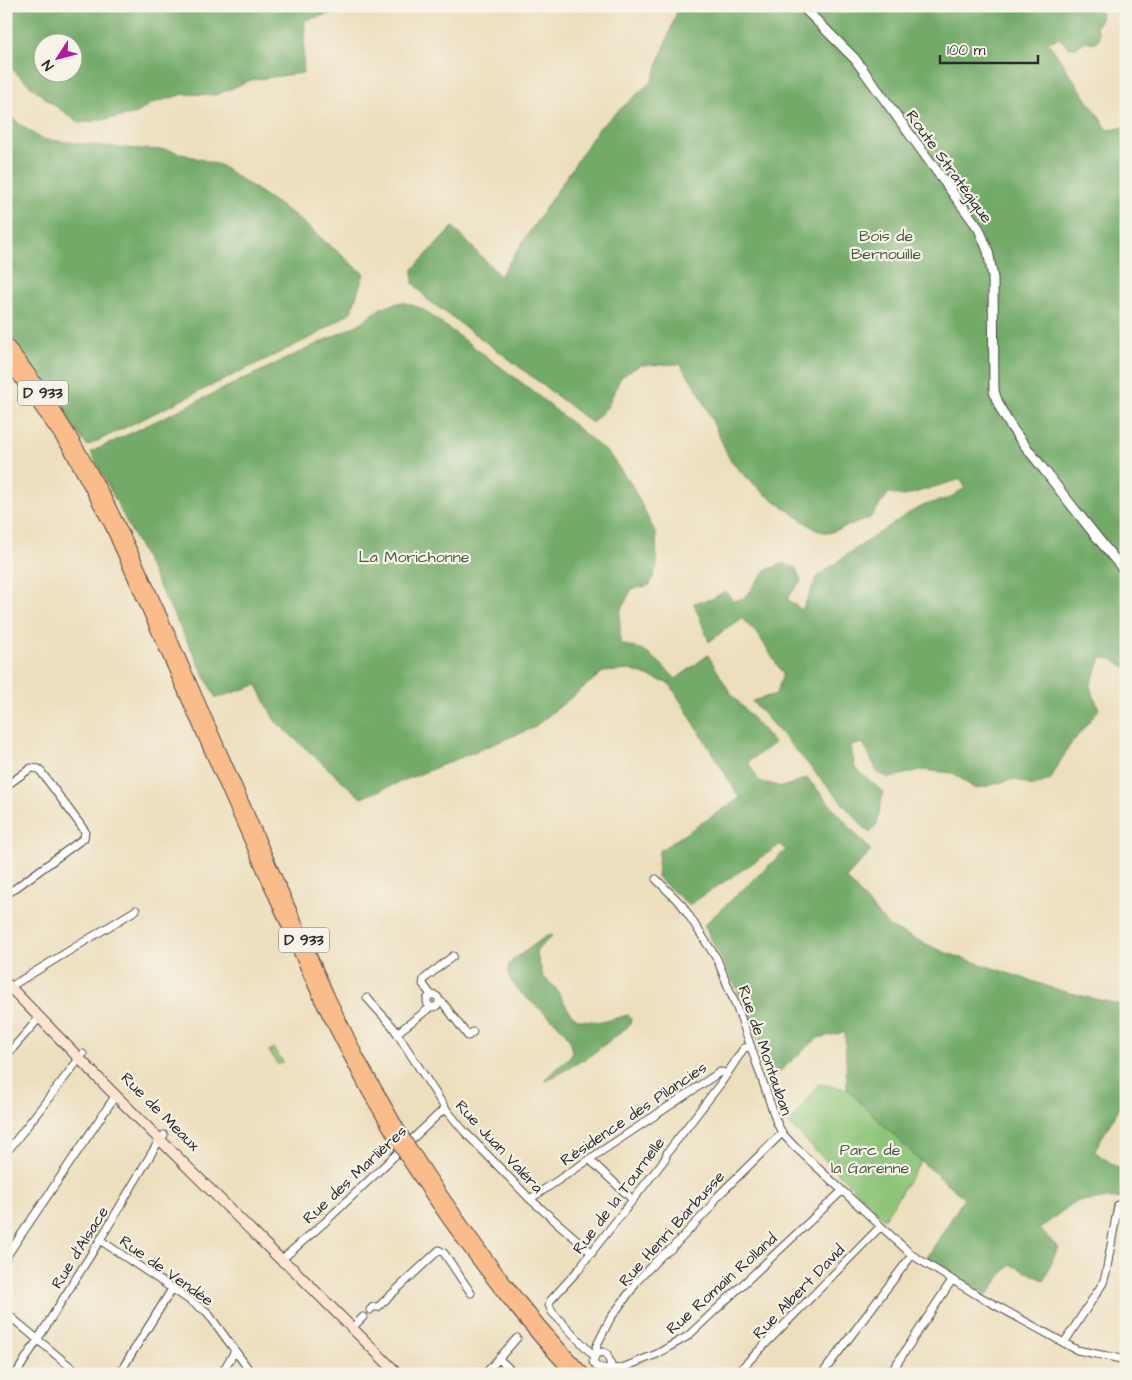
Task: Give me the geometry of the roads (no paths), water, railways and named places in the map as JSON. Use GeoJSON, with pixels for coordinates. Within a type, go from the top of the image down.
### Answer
{"type":"FeatureCollection","features":[{"type":"Feature","properties":{"kind":"highway","name":"D 933"},"geometry":{"type":"LineString","coordinates":[[6,343],[36,383],[136,559],[336,1011],[398,1136],[488,1261],[578,1371]]}},
{"type":"Feature","properties":{"kind":"highway","name":"D 933"},"geometry":{"type":"LineString","coordinates":[[6,358],[73,446]]}},
{"type":"Feature","properties":{"kind":"main road","name":"Rue de Meaux"},"geometry":{"type":"LineString","coordinates":[[9,983],[40,1017],[81,1056],[116,1095],[162,1137],[176,1156],[194,1169]]}},
{"type":"Feature","properties":{"kind":"main road","name":"Rue de Meaux"},"geometry":{"type":"LineString","coordinates":[[9,983],[398,1374]]}},
{"type":"Feature","properties":{"kind":"street","name":"Route Stratégique"},"geometry":{"type":"LineString","coordinates":[[802,6],[855,59],[979,229],[988,251],[993,278],[994,391],[998,407],[1082,520],[1126,573]]}},
{"type":"Feature","properties":{"kind":"street"},"geometry":{"type":"LineString","coordinates":[[6,786],[31,768],[38,769],[85,832],[84,838],[6,895]]}},
{"type":"Feature","properties":{"kind":"street","name":"Rue de Montauban"},"geometry":{"type":"LineString","coordinates":[[656,879],[682,905],[717,959],[729,987],[777,1124],[793,1145],[912,1255],[952,1280],[1064,1343],[1087,1354],[1126,1360]]}},
{"type":"Feature","properties":{"kind":"street"},"geometry":{"type":"LineString","coordinates":[[9,983],[136,910]]}},
{"type":"Feature","properties":{"kind":"street"},"geometry":{"type":"LineString","coordinates":[[453,956],[424,979],[423,984],[431,995],[436,996],[443,1003],[468,1036],[473,1032]]}},
{"type":"Feature","properties":{"kind":"street"},"geometry":{"type":"LineString","coordinates":[[430,1006],[427,999],[431,995]]}},
{"type":"Feature","properties":{"kind":"street","name":"Rue Juan Valéra"},"geometry":{"type":"LineString","coordinates":[[367,998],[397,1033],[444,1108],[530,1198],[592,1253]]}},
{"type":"Feature","properties":{"kind":"street"},"geometry":{"type":"LineString","coordinates":[[430,1006],[436,1006],[439,1001]]}},
{"type":"Feature","properties":{"kind":"street"},"geometry":{"type":"LineString","coordinates":[[397,1033],[430,1006]]}},
{"type":"Feature","properties":{"kind":"street"},"geometry":{"type":"LineString","coordinates":[[6,1056],[40,1017]]}},
{"type":"Feature","properties":{"kind":"street","name":"Rue de la Tournelle"},"geometry":{"type":"LineString","coordinates":[[596,1354],[552,1312],[549,1305],[550,1301],[582,1266],[665,1159],[667,1153],[744,1048],[750,1046]]}},
{"type":"Feature","properties":{"kind":"street"},"geometry":{"type":"LineString","coordinates":[[6,1152],[81,1056]]}},
{"type":"Feature","properties":{"kind":"street","name":"Résidence des Pilancies"},"geometry":{"type":"LineString","coordinates":[[530,1198],[720,1072],[727,1073]]}},
{"type":"Feature","properties":{"kind":"street"},"geometry":{"type":"LineString","coordinates":[[6,1257],[116,1095]]}},
{"type":"Feature","properties":{"kind":"street","name":"Rue des Marlières"},"geometry":{"type":"LineString","coordinates":[[283,1259],[444,1108]]}},
{"type":"Feature","properties":{"kind":"street","name":"Rue Henri Barbusse"},"geometry":{"type":"LineString","coordinates":[[596,1354],[596,1347],[610,1318],[636,1282],[662,1255],[671,1249],[711,1207],[717,1197],[782,1133]]}},
{"type":"Feature","properties":{"kind":"street","name":"Rue d'Alsace"},"geometry":{"type":"LineString","coordinates":[[16,1374],[162,1137]]}},
{"type":"Feature","properties":{"kind":"street"},"geometry":{"type":"LineString","coordinates":[[589,1158],[633,1200]]}},
{"type":"Feature","properties":{"kind":"street","name":"Rue Romain Rolland"},"geometry":{"type":"LineString","coordinates":[[595,1366],[620,1371],[648,1359],[688,1336],[842,1191]]}},
{"type":"Feature","properties":{"kind":"street"},"geometry":{"type":"LineString","coordinates":[[1064,1343],[1103,1283],[1118,1205]]}},
{"type":"Feature","properties":{"kind":"street","name":"Rue Albert David"},"geometry":{"type":"LineString","coordinates":[[736,1374],[880,1227]]}},
{"type":"Feature","properties":{"kind":"street","name":"Rue de Vendée"},"geometry":{"type":"LineString","coordinates":[[100,1240],[207,1312],[252,1374]]}},
{"type":"Feature","properties":{"kind":"street"},"geometry":{"type":"LineString","coordinates":[[370,1310],[373,1307],[378,1307],[439,1250],[444,1252],[471,1293]]}},
{"type":"Feature","properties":{"kind":"street"},"geometry":{"type":"LineString","coordinates":[[822,1374],[912,1255]]}},
{"type":"Feature","properties":{"kind":"street"},"geometry":{"type":"LineString","coordinates":[[890,1374],[952,1280]]}},
{"type":"Feature","properties":{"kind":"street"},"geometry":{"type":"LineString","coordinates":[[119,1374],[172,1289]]}},
{"type":"Feature","properties":{"kind":"street"},"geometry":{"type":"LineString","coordinates":[[6,1313],[79,1374]]}},
{"type":"Feature","properties":{"kind":"street"},"geometry":{"type":"LineString","coordinates":[[352,1328],[363,1317]]}},
{"type":"Feature","properties":{"kind":"street"},"geometry":{"type":"LineString","coordinates":[[485,1374],[518,1338]]}},
{"type":"Feature","properties":{"kind":"street"},"geometry":{"type":"LineString","coordinates":[[221,1374],[236,1351]]}},
{"type":"Feature","properties":{"kind":"street"},"geometry":{"type":"LineString","coordinates":[[578,1371],[595,1366],[593,1362],[596,1354],[607,1354],[610,1369]]}},
{"type":"Feature","properties":{"kind":"street"},"geometry":{"type":"LineString","coordinates":[[499,1359],[515,1374]]}},
{"type":"Feature","properties":{"kind":"park label","name":"Bois de Bernouille"},"geometry":{"type":"Point","coordinates":[886,244]}},
{"type":"Feature","properties":{"kind":"park label","name":"La Morichonne"},"geometry":{"type":"Point","coordinates":[414,556]}},
{"type":"Feature","properties":{"kind":"park label","name":"Parc de la Garenne"},"geometry":{"type":"Point","coordinates":[870,1158]}}]}
